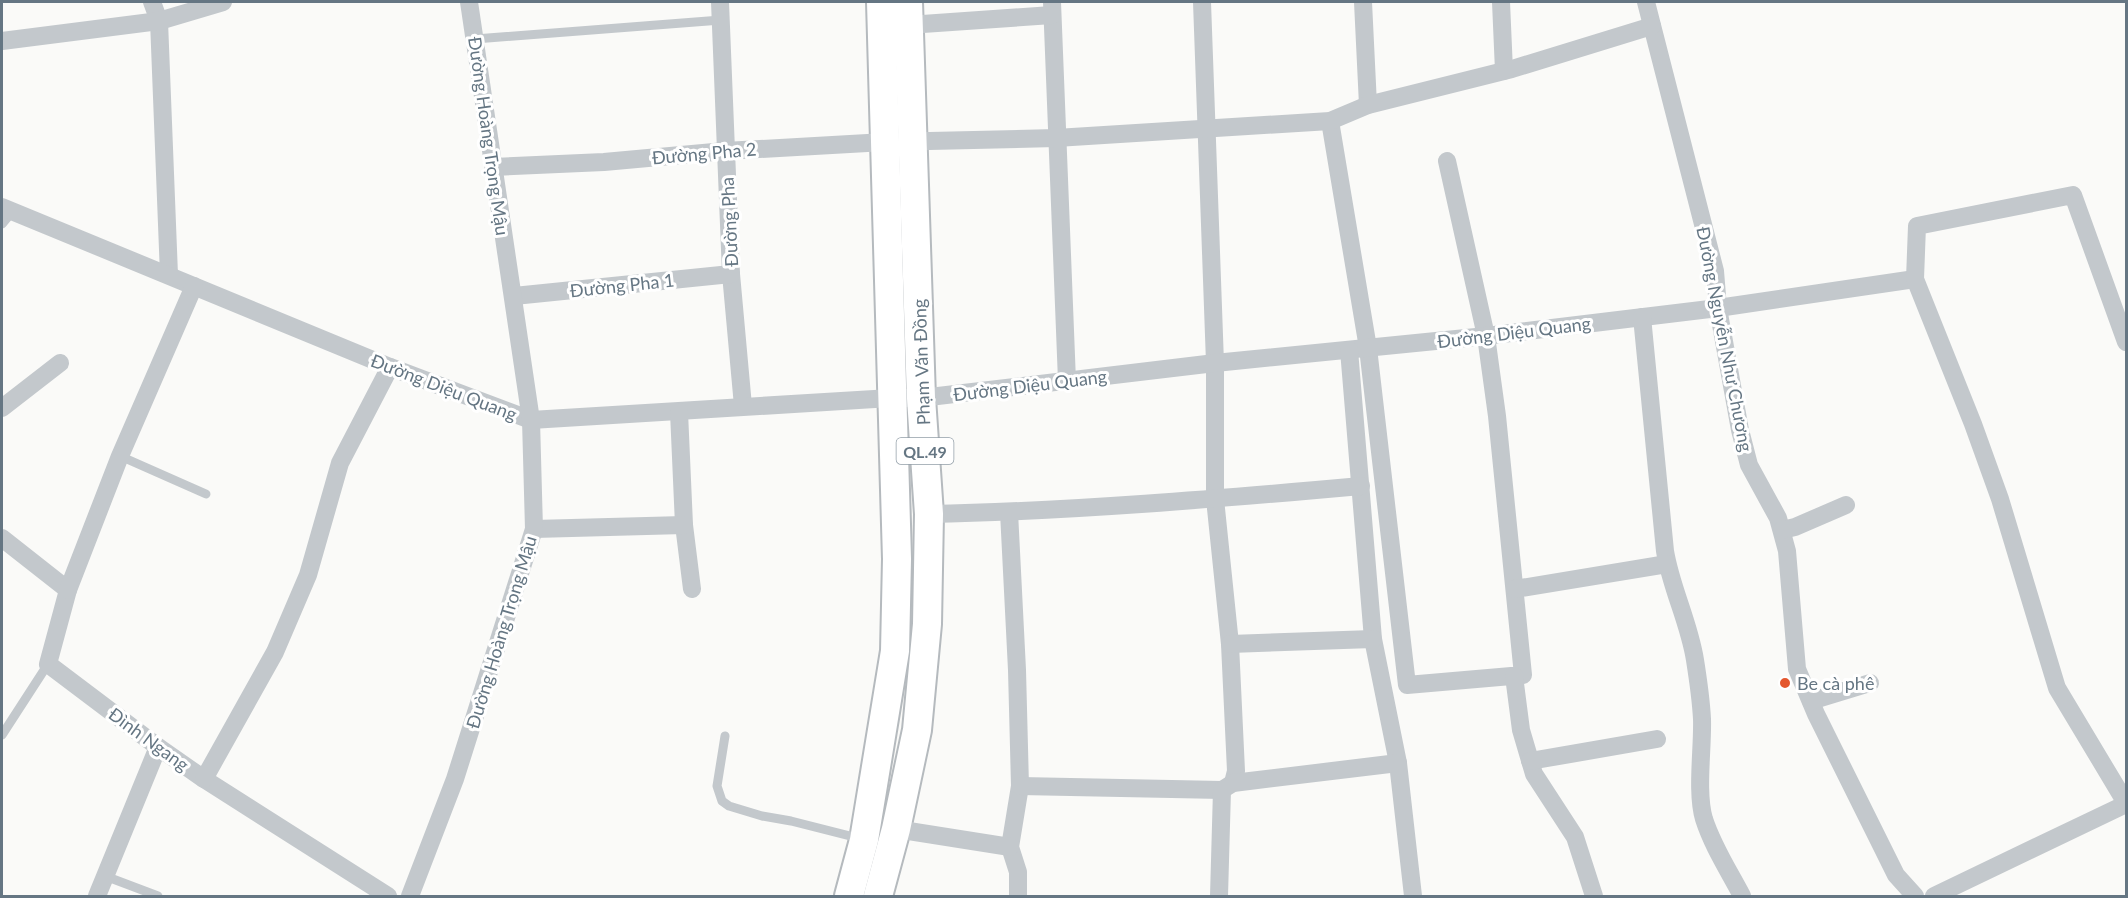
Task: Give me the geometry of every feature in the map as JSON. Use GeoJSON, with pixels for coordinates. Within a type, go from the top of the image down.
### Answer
{"type":"FeatureCollection","features":[{"type":"Feature","properties":{"kind":"main road","name":"Phạm Văn Đồng"},"geometry":{"type":"LineString","coordinates":[[849,897],[864,840],[895,651],[897,559],[881,2]]}},
{"type":"Feature","properties":{"kind":"main road","name":"Phạm Văn Đồng"},"geometry":{"type":"LineString","coordinates":[[878,897],[896,829],[917,730],[927,624],[929,514],[921,398],[908,13]]}},
{"type":"Feature","properties":{"kind":"street"},"geometry":{"type":"LineString","coordinates":[[152,2],[159,21],[169,275]]}},
{"type":"Feature","properties":{"kind":"street"},"geometry":{"type":"LineString","coordinates":[[2,41],[159,21],[224,2]]}},
{"type":"Feature","properties":{"kind":"street","name":"Đường Hoàng Trọng Mậu"},"geometry":{"type":"LineString","coordinates":[[410,897],[455,779],[534,529],[531,420],[470,2]]}},
{"type":"Feature","properties":{"kind":"street"},"geometry":{"type":"LineString","coordinates":[[1202,2],[1215,363],[1215,499],[1230,644],[1236,771],[1228,786],[1219,897]]}},
{"type":"Feature","properties":{"kind":"street"},"geometry":{"type":"LineString","coordinates":[[1363,2],[1368,105]]}},
{"type":"Feature","properties":{"kind":"street"},"geometry":{"type":"LineString","coordinates":[[1501,2],[1504,71]]}},
{"type":"Feature","properties":{"kind":"street","name":"Đường Nguyễn Như Chương"},"geometry":{"type":"LineString","coordinates":[[1646,2],[1715,271],[1718,308],[1740,430],[1749,465],[1778,518],[1787,551],[1797,669],[1810,701],[1896,875],[1916,897]]}},
{"type":"Feature","properties":{"kind":"street"},"geometry":{"type":"LineString","coordinates":[[908,13],[1052,8],[1067,381]]}},
{"type":"Feature","properties":{"kind":"street","name":"Đường Pha"},"geometry":{"type":"LineString","coordinates":[[721,11],[731,274],[743,406]]}},
{"type":"Feature","properties":{"kind":"street"},"geometry":{"type":"LineString","coordinates":[[1447,161],[1486,336],[1497,416],[1523,675],[1407,686],[1368,348],[1330,122],[1368,105],[1504,71],[1652,26]]}},
{"type":"Feature","properties":{"kind":"street","name":"Đường Pha 2"},"geometry":{"type":"LineString","coordinates":[[494,167],[604,162],[725,151],[914,140],[1056,138],[1330,122]]}},
{"type":"Feature","properties":{"kind":"street"},"geometry":{"type":"LineString","coordinates":[[1934,897],[2127,803],[2057,688],[2000,499],[1916,279],[1917,226],[2073,195],[2127,342]]}},
{"type":"Feature","properties":{"kind":"street","name":"Đường Diệu Quang"},"geometry":{"type":"LineString","coordinates":[[5,214],[169,275],[390,367],[531,420],[743,406],[921,398],[1215,363],[1486,336],[1718,308],[1916,279]]}},
{"type":"Feature","properties":{"kind":"street","name":"Đường Pha 1"},"geometry":{"type":"LineString","coordinates":[[514,296],[731,274]]}},
{"type":"Feature","properties":{"kind":"street"},"geometry":{"type":"LineString","coordinates":[[48,664],[68,590],[120,456],[194,286]]}},
{"type":"Feature","properties":{"kind":"street"},"geometry":{"type":"LineString","coordinates":[[1642,317],[1667,564],[1685,614],[1695,660],[1702,718],[1700,777],[1703,817],[1717,851],[1742,897]]}},
{"type":"Feature","properties":{"kind":"street"},"geometry":{"type":"LineString","coordinates":[[1349,350],[1373,639],[1398,763],[1413,897]]}},
{"type":"Feature","properties":{"kind":"street"},"geometry":{"type":"LineString","coordinates":[[2,408],[60,363]]}},
{"type":"Feature","properties":{"kind":"street"},"geometry":{"type":"LineString","coordinates":[[204,779],[275,652],[308,575],[340,463],[390,367]]}},
{"type":"Feature","properties":{"kind":"street"},"geometry":{"type":"LineString","coordinates":[[679,412],[684,525],[692,589]]}},
{"type":"Feature","properties":{"kind":"street"},"geometry":{"type":"LineString","coordinates":[[929,514],[1009,512],[1215,499],[1361,486]]}},
{"type":"Feature","properties":{"kind":"street"},"geometry":{"type":"LineString","coordinates":[[1782,530],[1795,527],[1846,505]]}},
{"type":"Feature","properties":{"kind":"street"},"geometry":{"type":"LineString","coordinates":[[1009,512],[1020,786],[1010,847],[1018,872],[1018,897]]}},
{"type":"Feature","properties":{"kind":"street"},"geometry":{"type":"LineString","coordinates":[[534,529],[684,525]]}},
{"type":"Feature","properties":{"kind":"street"},"geometry":{"type":"LineString","coordinates":[[2,538],[68,590]]}},
{"type":"Feature","properties":{"kind":"street"},"geometry":{"type":"LineString","coordinates":[[1515,589],[1667,564]]}},
{"type":"Feature","properties":{"kind":"street"},"geometry":{"type":"LineString","coordinates":[[1230,644],[1373,639]]}},
{"type":"Feature","properties":{"kind":"street","name":"Đình Ngang"},"geometry":{"type":"LineString","coordinates":[[48,664],[204,779],[388,897]]}},
{"type":"Feature","properties":{"kind":"street"},"geometry":{"type":"LineString","coordinates":[[1514,676],[1521,730],[1534,774],[1575,837],[1594,897]]}},
{"type":"Feature","properties":{"kind":"street"},"geometry":{"type":"LineString","coordinates":[[1810,701],[1870,683]]}},
{"type":"Feature","properties":{"kind":"street"},"geometry":{"type":"LineString","coordinates":[[1530,762],[1657,739]]}},
{"type":"Feature","properties":{"kind":"street"},"geometry":{"type":"LineString","coordinates":[[97,897],[158,747]]}},
{"type":"Feature","properties":{"kind":"street"},"geometry":{"type":"LineString","coordinates":[[1020,786],[1228,786],[1398,763]]}},
{"type":"Feature","properties":{"kind":"street"},"geometry":{"type":"LineString","coordinates":[[896,829],[1010,847]]}},
{"type":"Feature","properties":{"kind":"lane"},"geometry":{"type":"LineString","coordinates":[[475,39],[721,11]]}},
{"type":"Feature","properties":{"kind":"lane"},"geometry":{"type":"LineString","coordinates":[[120,456],[206,494]]}},
{"type":"Feature","properties":{"kind":"lane"},"geometry":{"type":"LineString","coordinates":[[2,735],[48,664]]}},
{"type":"Feature","properties":{"kind":"lane"},"geometry":{"type":"LineString","coordinates":[[725,736],[717,786],[722,801],[729,806],[762,816],[821,828],[864,840]]}},
{"type":"Feature","properties":{"kind":"lane"},"geometry":{"type":"LineString","coordinates":[[105,876],[158,897]]}},
{"type":"Feature","properties":{"kind":"place","name":"Be cà phê"},"geometry":{"type":"Point","coordinates":[1785,683]}}]}
